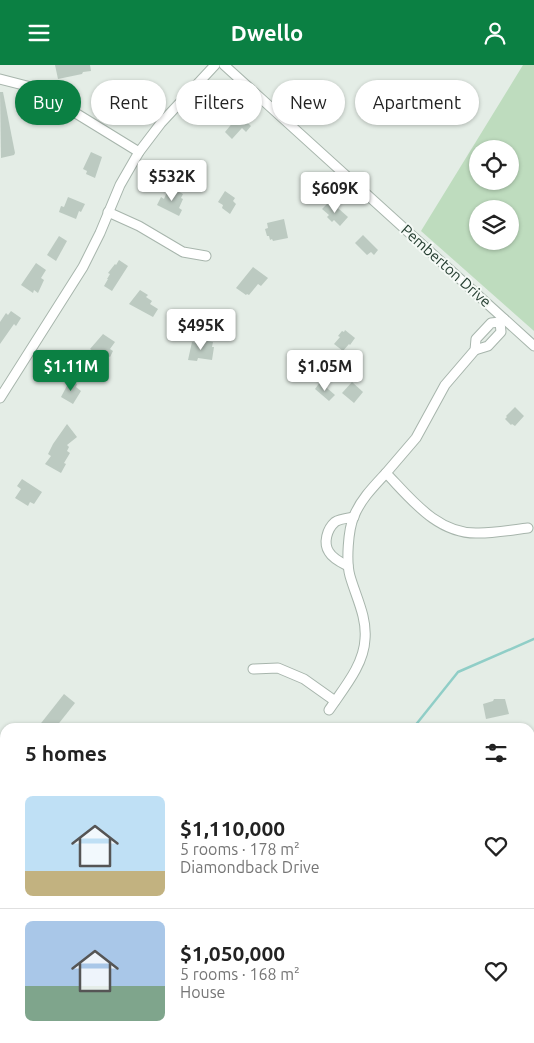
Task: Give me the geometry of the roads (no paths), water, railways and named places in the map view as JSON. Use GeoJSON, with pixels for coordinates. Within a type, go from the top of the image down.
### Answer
{"type":"FeatureCollection","features":[{"type":"Feature","properties":{"kind":"street"},"geometry":{"type":"LineString","coordinates":[[0,398],[83,267],[120,185],[139,152],[161,123],[215,65]]}},
{"type":"Feature","properties":{"kind":"street","name":"Pemberton Drive"},"geometry":{"type":"LineString","coordinates":[[224,65],[502,320],[534,346]]}},
{"type":"Feature","properties":{"kind":"street"},"geometry":{"type":"LineString","coordinates":[[0,79],[31,87],[43,93],[139,152]]}},
{"type":"Feature","properties":{"kind":"street"},"geometry":{"type":"LineString","coordinates":[[108,212],[139,225],[183,253],[206,256]]}},
{"type":"Feature","properties":{"kind":"street"},"geometry":{"type":"LineString","coordinates":[[329,710],[358,665],[366,639],[362,611],[349,575],[348,566],[347,554],[354,517],[369,491],[416,438],[445,385],[475,350],[476,339],[491,323],[502,320],[501,332],[488,347],[475,350]]}},
{"type":"Feature","properties":{"kind":"street"},"geometry":{"type":"LineString","coordinates":[[386,473],[438,523],[457,531],[477,534],[528,528]]}},
{"type":"Feature","properties":{"kind":"street"},"geometry":{"type":"LineString","coordinates":[[348,566],[338,561],[328,552],[326,539],[329,529],[336,521],[354,517]]}},
{"type":"Feature","properties":{"kind":"street"},"geometry":{"type":"LineString","coordinates":[[253,669],[278,669],[304,679],[335,701]]}},
{"type":"Feature","properties":{"kind":"waterway"},"geometry":{"type":"LineString","coordinates":[[417,723],[458,672],[534,639]]}}]}
